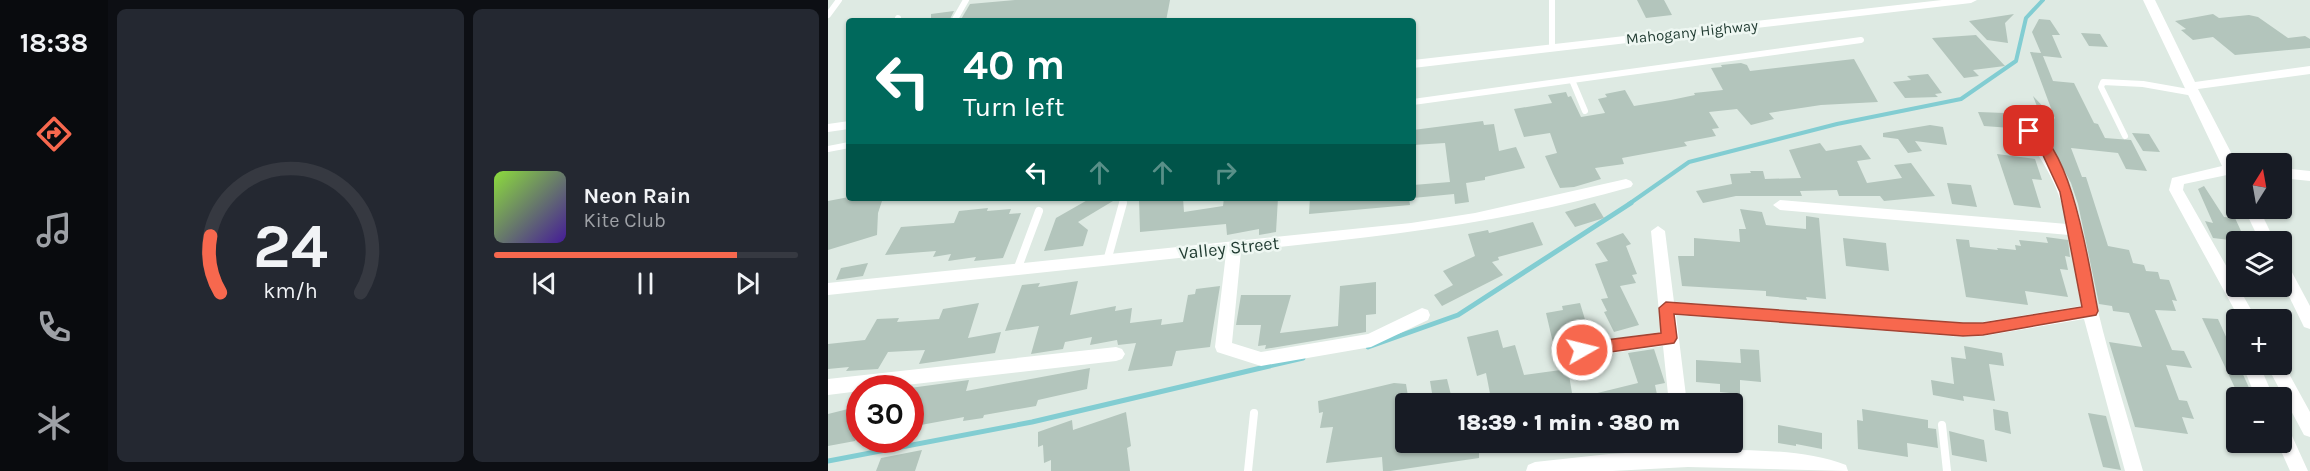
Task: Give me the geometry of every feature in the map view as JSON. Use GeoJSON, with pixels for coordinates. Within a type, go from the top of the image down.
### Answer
{"type":"FeatureCollection","features":[{"type":"Feature","properties":{"kind":"street","name":"Mahogany Highway"},"geometry":{"type":"LineString","coordinates":[[1416,64],[1971,0]]}},
{"type":"Feature","properties":{"kind":"street"},"geometry":{"type":"LineString","coordinates":[[2150,0],[2226,156]]}},
{"type":"Feature","properties":{"kind":"street"},"geometry":{"type":"LineString","coordinates":[[2194,90],[2310,70]]}},
{"type":"Feature","properties":{"kind":"street"},"geometry":{"type":"LineString","coordinates":[[828,128],[846,125]]}},
{"type":"Feature","properties":{"kind":"street"},"geometry":{"type":"LineString","coordinates":[[2029,131],[2046,149],[2067,192],[2090,311],[2134,471]]}},
{"type":"Feature","properties":{"kind":"street"},"geometry":{"type":"LineString","coordinates":[[2226,173],[2177,181],[2176,190],[2243,309]]}},
{"type":"Feature","properties":{"kind":"street"},"geometry":{"type":"LineString","coordinates":[[2292,174],[2310,176]]}},
{"type":"Feature","properties":{"kind":"street","name":"Valley Street"},"geometry":{"type":"LineString","coordinates":[[828,289],[1411,228],[1475,218],[1626,184]]}},
{"type":"Feature","properties":{"kind":"street"},"geometry":{"type":"LineString","coordinates":[[1780,205],[2076,230]]}},
{"type":"Feature","properties":{"kind":"street"},"geometry":{"type":"LineString","coordinates":[[1658,231],[1676,393]]}},
{"type":"Feature","properties":{"kind":"street"},"geometry":{"type":"LineString","coordinates":[[1234,248],[1223,347],[1232,351],[1261,359],[1371,340],[1422,315]]}},
{"type":"Feature","properties":{"kind":"street"},"geometry":{"type":"LineString","coordinates":[[2292,287],[2310,322]]}},
{"type":"Feature","properties":{"kind":"street"},"geometry":{"type":"LineString","coordinates":[[1666,308],[1963,330],[1983,329],[2090,311]]}},
{"type":"Feature","properties":{"kind":"street"},"geometry":{"type":"LineString","coordinates":[[1561,353],[1669,338]]}},
{"type":"Feature","properties":{"kind":"street"},"geometry":{"type":"LineString","coordinates":[[828,387],[1116,354]]}},
{"type":"Feature","properties":{"kind":"street"},"geometry":{"type":"LineString","coordinates":[[2280,375],[2310,429]]}},
{"type":"Feature","properties":{"kind":"street"},"geometry":{"type":"LineString","coordinates":[[1535,471],[1672,453]]}},
{"type":"Feature","properties":{"kind":"street"},"geometry":{"type":"LineString","coordinates":[[1702,453],[1839,471]]}},
{"type":"Feature","properties":{"kind":"street"},"geometry":{"type":"LineString","coordinates":[[2291,453],[2299,471]]}},
{"type":"Feature","properties":{"kind":"lane"},"geometry":{"type":"LineString","coordinates":[[828,15],[839,0]]}},
{"type":"Feature","properties":{"kind":"lane"},"geometry":{"type":"LineString","coordinates":[[956,18],[966,0]]}},
{"type":"Feature","properties":{"kind":"lane"},"geometry":{"type":"LineString","coordinates":[[1552,0],[1552,47]]}},
{"type":"Feature","properties":{"kind":"lane"},"geometry":{"type":"LineString","coordinates":[[1416,102],[1861,40]]}},
{"type":"Feature","properties":{"kind":"lane"},"geometry":{"type":"LineString","coordinates":[[1572,80],[1585,111]]}},
{"type":"Feature","properties":{"kind":"lane"},"geometry":{"type":"LineString","coordinates":[[2125,136],[2101,87],[2103,82],[2194,90]]}},
{"type":"Feature","properties":{"kind":"lane"},"geometry":{"type":"LineString","coordinates":[[828,149],[846,146]]}},
{"type":"Feature","properties":{"kind":"lane"},"geometry":{"type":"LineString","coordinates":[[1107,261],[1123,201]]}},
{"type":"Feature","properties":{"kind":"lane"},"geometry":{"type":"LineString","coordinates":[[1017,270],[1038,211]]}},
{"type":"Feature","properties":{"kind":"lane"},"geometry":{"type":"LineString","coordinates":[[1248,471],[1254,413]]}},
{"type":"Feature","properties":{"kind":"lane"},"geometry":{"type":"LineString","coordinates":[[1942,425],[1947,471]]}},
{"type":"Feature","properties":{"kind":"building"},"geometry":{"type":"Polygon","coordinates":[[[1015,0],[1170,0],[1167,18],[962,18],[970,4],[1015,0]]]}},
{"type":"Feature","properties":{"kind":"building"},"geometry":{"type":"Polygon","coordinates":[[[1637,0],[1664,0],[1672,15],[1646,18],[1637,0]]]}},
{"type":"Feature","properties":{"kind":"building"},"geometry":{"type":"Polygon","coordinates":[[[954,11],[950,18],[931,18],[931,14],[954,11]]]}},
{"type":"Feature","properties":{"kind":"building"},"geometry":{"type":"Polygon","coordinates":[[[2014,14],[2005,23],[2008,43],[1987,40],[1969,21],[2014,14]]]}},
{"type":"Feature","properties":{"kind":"building"},"geometry":{"type":"Polygon","coordinates":[[[2213,14],[2219,18],[2249,15],[2258,17],[2288,38],[2305,36],[2310,39],[2310,48],[2235,55],[2213,37],[2193,40],[2181,30],[2186,29],[2175,21],[2213,14]]]}},
{"type":"Feature","properties":{"kind":"building"},"geometry":{"type":"Polygon","coordinates":[[[2039,19],[2050,20],[2060,35],[2052,35],[2062,58],[2043,56],[2053,81],[2074,83],[2094,123],[2098,124],[2105,138],[2131,140],[2147,171],[2126,169],[2118,153],[2071,148],[2082,177],[2086,177],[2108,246],[2129,250],[2133,263],[2144,265],[2146,271],[2158,272],[2160,279],[2169,280],[2177,301],[2172,300],[2176,311],[2155,310],[2172,350],[2184,351],[2192,368],[2166,365],[2179,400],[2187,401],[2194,419],[2182,417],[2188,434],[2135,427],[2109,342],[2142,347],[2129,313],[2113,311],[2112,306],[2099,304],[2078,204],[2033,96],[2055,119],[2030,52],[2041,53],[2032,32],[2039,19]]]}},
{"type":"Feature","properties":{"kind":"building"},"geometry":{"type":"Polygon","coordinates":[[[2081,33],[2100,34],[2108,47],[2089,46],[2081,33]]]}},
{"type":"Feature","properties":{"kind":"building"},"geometry":{"type":"Polygon","coordinates":[[[1976,35],[2005,66],[1973,70],[1979,76],[1964,78],[1932,38],[1976,35]]]}},
{"type":"Feature","properties":{"kind":"building"},"geometry":{"type":"Polygon","coordinates":[[[1854,59],[1878,102],[1821,105],[1769,113],[1774,119],[1751,125],[1737,109],[1709,112],[1719,128],[1712,129],[1716,136],[1684,142],[1687,146],[1622,158],[1624,164],[1595,168],[1601,179],[1574,187],[1560,188],[1545,156],[1557,153],[1550,133],[1524,137],[1514,109],[1552,103],[1548,95],[1566,92],[1568,97],[1571,96],[1581,117],[1605,113],[1598,99],[1607,97],[1605,94],[1625,90],[1634,106],[1695,95],[1694,93],[1723,90],[1711,68],[1722,67],[1721,65],[1741,63],[1747,65],[1750,71],[1854,59]]]}},
{"type":"Feature","properties":{"kind":"building"},"geometry":{"type":"Polygon","coordinates":[[[1928,74],[1942,93],[1935,94],[1938,97],[1905,98],[1893,82],[1911,80],[1907,76],[1928,74]]]}},
{"type":"Feature","properties":{"kind":"building"},"geometry":{"type":"Polygon","coordinates":[[[1978,112],[2005,113],[2011,128],[1984,126],[1978,112]]]}},
{"type":"Feature","properties":{"kind":"building"},"geometry":{"type":"Polygon","coordinates":[[[1483,121],[1484,125],[1494,124],[1499,151],[1516,147],[1525,168],[1466,183],[1469,202],[1455,204],[1454,194],[1416,198],[1416,185],[1450,182],[1445,143],[1416,145],[1416,130],[1483,121]]]}},
{"type":"Feature","properties":{"kind":"building"},"geometry":{"type":"Polygon","coordinates":[[[1930,125],[1943,127],[1947,145],[1915,141],[1922,151],[1908,153],[1898,139],[1883,137],[1883,133],[1930,125]]]}},
{"type":"Feature","properties":{"kind":"building"},"geometry":{"type":"Polygon","coordinates":[[[2132,133],[2149,134],[2160,152],[2143,151],[2132,133]]]}},
{"type":"Feature","properties":{"kind":"building"},"geometry":{"type":"Polygon","coordinates":[[[1820,143],[1826,151],[1861,145],[1871,159],[1857,161],[1867,183],[1902,178],[1894,165],[1911,163],[1935,196],[1884,201],[1880,196],[1839,196],[1837,190],[1800,191],[1802,196],[1736,196],[1703,203],[1696,191],[1732,184],[1730,174],[1751,173],[1750,171],[1763,171],[1765,179],[1801,178],[1789,150],[1820,143]]]}},
{"type":"Feature","properties":{"kind":"building"},"geometry":{"type":"Polygon","coordinates":[[[1997,154],[2035,159],[2042,180],[2032,179],[2041,208],[2014,205],[1997,154]]]}},
{"type":"Feature","properties":{"kind":"building"},"geometry":{"type":"Polygon","coordinates":[[[1947,183],[1971,185],[1977,207],[1952,204],[1947,183]]]}},
{"type":"Feature","properties":{"kind":"building"},"geometry":{"type":"Polygon","coordinates":[[[2204,186],[2224,217],[2235,219],[2241,231],[2226,231],[2226,240],[2213,238],[2205,221],[2213,223],[2198,189],[2204,186]]]}},
{"type":"Feature","properties":{"kind":"building"},"geometry":{"type":"Polygon","coordinates":[[[846,198],[846,201],[882,201],[878,213],[877,235],[828,250],[828,201],[846,198]]]}},
{"type":"Feature","properties":{"kind":"building"},"geometry":{"type":"Polygon","coordinates":[[[1086,201],[1113,201],[1078,222],[1088,230],[1083,246],[1044,251],[1056,218],[1086,201]]]}},
{"type":"Feature","properties":{"kind":"building"},"geometry":{"type":"Polygon","coordinates":[[[1139,201],[1183,201],[1184,212],[1223,206],[1224,201],[1278,201],[1276,232],[1259,235],[1259,229],[1227,235],[1226,224],[1140,232],[1139,201]]]}},
{"type":"Feature","properties":{"kind":"building"},"geometry":{"type":"Polygon","coordinates":[[[1310,201],[1409,201],[1410,205],[1309,214],[1310,201]]]}},
{"type":"Feature","properties":{"kind":"building"},"geometry":{"type":"Polygon","coordinates":[[[1595,203],[1604,218],[1575,227],[1565,212],[1595,203]]]}},
{"type":"Feature","properties":{"kind":"building"},"geometry":{"type":"Polygon","coordinates":[[[988,208],[987,211],[1011,209],[1009,214],[1021,213],[1003,258],[974,261],[976,257],[948,261],[951,254],[933,257],[936,251],[885,255],[901,227],[954,223],[959,211],[988,208]]]}},
{"type":"Feature","properties":{"kind":"building"},"geometry":{"type":"Polygon","coordinates":[[[1740,209],[1762,212],[1766,225],[1806,229],[1806,216],[1819,218],[1826,299],[1806,297],[1807,300],[1766,296],[1766,291],[1682,286],[1678,256],[1694,256],[1694,238],[1740,242],[1739,229],[1746,229],[1740,209]]]}},
{"type":"Feature","properties":{"kind":"building"},"geometry":{"type":"Polygon","coordinates":[[[1533,222],[1543,245],[1498,257],[1499,260],[1492,262],[1503,275],[1442,306],[1434,295],[1453,285],[1443,271],[1475,256],[1468,234],[1488,230],[1489,233],[1533,222]]]}},
{"type":"Feature","properties":{"kind":"building"},"geometry":{"type":"Polygon","coordinates":[[[1623,233],[1631,244],[1626,246],[1637,274],[1632,275],[1636,283],[1620,286],[1639,325],[1614,332],[1604,312],[1607,311],[1601,299],[1608,298],[1595,264],[1608,261],[1596,243],[1623,233]]]}},
{"type":"Feature","properties":{"kind":"building"},"geometry":{"type":"Polygon","coordinates":[[[2046,237],[2068,240],[2070,257],[2065,256],[2068,270],[2060,269],[2068,297],[2025,291],[2028,305],[1966,297],[1956,239],[1969,240],[1970,247],[2016,250],[2015,245],[2021,246],[2019,240],[2048,243],[2046,237]]]}},
{"type":"Feature","properties":{"kind":"building"},"geometry":{"type":"Polygon","coordinates":[[[1843,238],[1886,243],[1889,271],[1846,266],[1843,238]]]}},
{"type":"Feature","properties":{"kind":"building"},"geometry":{"type":"Polygon","coordinates":[[[868,263],[863,276],[836,280],[841,268],[868,263]]]}},
{"type":"Feature","properties":{"kind":"building"},"geometry":{"type":"Polygon","coordinates":[[[1078,281],[1070,315],[1116,306],[1115,311],[1132,308],[1130,323],[1162,319],[1161,325],[1183,322],[1188,295],[1195,294],[1196,289],[1220,286],[1210,347],[1176,351],[1172,366],[1128,371],[1136,343],[1118,345],[1117,340],[1090,345],[1092,337],[1065,342],[1063,349],[1031,354],[1039,326],[1005,331],[1022,285],[1040,283],[1038,287],[1078,281]]]}},
{"type":"Feature","properties":{"kind":"building"},"geometry":{"type":"Polygon","coordinates":[[[1376,282],[1376,314],[1366,315],[1366,332],[1265,349],[1266,345],[1258,346],[1261,325],[1236,325],[1241,295],[1291,295],[1280,333],[1338,326],[1340,286],[1376,282]]]}},
{"type":"Feature","properties":{"kind":"building"},"geometry":{"type":"Polygon","coordinates":[[[979,303],[968,338],[1001,332],[995,353],[919,364],[925,350],[888,352],[878,369],[846,371],[849,367],[828,369],[828,344],[865,340],[877,319],[899,318],[897,322],[939,319],[943,309],[979,303]]]}},
{"type":"Feature","properties":{"kind":"building"},"geometry":{"type":"Polygon","coordinates":[[[1580,303],[1590,336],[1553,343],[1546,313],[1563,310],[1562,306],[1580,303]]]}},
{"type":"Feature","properties":{"kind":"building"},"geometry":{"type":"Polygon","coordinates":[[[2202,318],[2218,319],[2226,337],[2226,369],[2202,318]]]}},
{"type":"Feature","properties":{"kind":"building"},"geometry":{"type":"Polygon","coordinates":[[[1498,330],[1503,348],[1515,345],[1524,375],[1568,369],[1572,393],[1490,393],[1486,373],[1477,376],[1467,337],[1498,330]]]}},
{"type":"Feature","properties":{"kind":"building"},"geometry":{"type":"Polygon","coordinates":[[[1964,346],[2002,353],[2004,366],[1989,364],[1995,401],[1963,396],[1964,401],[1933,395],[1931,380],[1954,384],[1951,357],[1966,359],[1964,346]]]}},
{"type":"Feature","properties":{"kind":"building"},"geometry":{"type":"Polygon","coordinates":[[[1654,349],[1665,383],[1655,385],[1657,393],[1597,393],[1638,383],[1628,353],[1654,349]]]}},
{"type":"Feature","properties":{"kind":"building"},"geometry":{"type":"Polygon","coordinates":[[[1740,349],[1759,350],[1761,382],[1740,380],[1740,393],[1730,393],[1720,392],[1720,384],[1696,382],[1696,360],[1741,363],[1740,349]]]}},
{"type":"Feature","properties":{"kind":"building"},"geometry":{"type":"Polygon","coordinates":[[[1090,368],[1087,389],[1038,400],[1036,406],[984,415],[983,418],[963,421],[964,417],[924,424],[924,386],[969,380],[966,391],[1090,368]]]}},
{"type":"Feature","properties":{"kind":"building"},"geometry":{"type":"Polygon","coordinates":[[[2229,375],[2243,375],[2249,387],[2235,387],[2229,375]]]}},
{"type":"Feature","properties":{"kind":"building"},"geometry":{"type":"Polygon","coordinates":[[[1447,379],[1450,393],[1432,393],[1430,381],[1447,379]]]}},
{"type":"Feature","properties":{"kind":"building"},"geometry":{"type":"Polygon","coordinates":[[[1394,383],[1406,384],[1408,393],[1395,393],[1395,453],[1479,453],[1479,458],[1390,471],[1383,471],[1382,457],[1326,463],[1333,427],[1320,428],[1323,412],[1319,413],[1318,401],[1394,383]]]}},
{"type":"Feature","properties":{"kind":"building"},"geometry":{"type":"Polygon","coordinates":[[[1862,409],[1928,420],[1928,428],[1936,429],[1938,448],[1907,443],[1908,457],[1858,449],[1857,420],[1863,421],[1862,409]]]}},
{"type":"Feature","properties":{"kind":"building"},"geometry":{"type":"Polygon","coordinates":[[[1993,409],[2008,412],[2011,434],[1995,430],[1993,409]]]}},
{"type":"Feature","properties":{"kind":"building"},"geometry":{"type":"Polygon","coordinates":[[[846,410],[846,443],[828,446],[828,414],[846,410]]]}},
{"type":"Feature","properties":{"kind":"building"},"geometry":{"type":"Polygon","coordinates":[[[1126,412],[1131,446],[1127,448],[1130,471],[1051,471],[1051,460],[1044,463],[1043,445],[1038,447],[1038,432],[1072,420],[1073,430],[1126,412]]]}},
{"type":"Feature","properties":{"kind":"building"},"geometry":{"type":"Polygon","coordinates":[[[2088,413],[2106,416],[2121,470],[2103,467],[2088,413]]]}},
{"type":"Feature","properties":{"kind":"building"},"geometry":{"type":"Polygon","coordinates":[[[1778,425],[1822,433],[1822,449],[1778,443],[1778,425]]]}},
{"type":"Feature","properties":{"kind":"building"},"geometry":{"type":"Polygon","coordinates":[[[1949,431],[1984,440],[1987,462],[1952,455],[1949,431]]]}},
{"type":"Feature","properties":{"kind":"building"},"geometry":{"type":"Polygon","coordinates":[[[921,453],[915,471],[876,471],[881,458],[921,453]]]}},
{"type":"Feature","properties":{"kind":"waterway"},"geometry":{"type":"LineString","coordinates":[[1629,204],[1689,162],[1837,124],[1961,99],[2016,61],[2026,18],[2043,0]]}},
{"type":"Feature","properties":{"kind":"waterway"},"geometry":{"type":"LineString","coordinates":[[1368,347],[1458,315],[1631,203]]}},
{"type":"Feature","properties":{"kind":"waterway"},"geometry":{"type":"LineString","coordinates":[[828,461],[1032,422],[1303,358]]}},
{"type":"Feature","properties":{"kind":"route"},"geometry":{"type":"LineString","coordinates":[[1582,350],[1669,338],[1666,308],[1963,330],[1983,329],[2090,311],[2084,269],[2067,192],[2046,149],[2029,131]]}}]}
